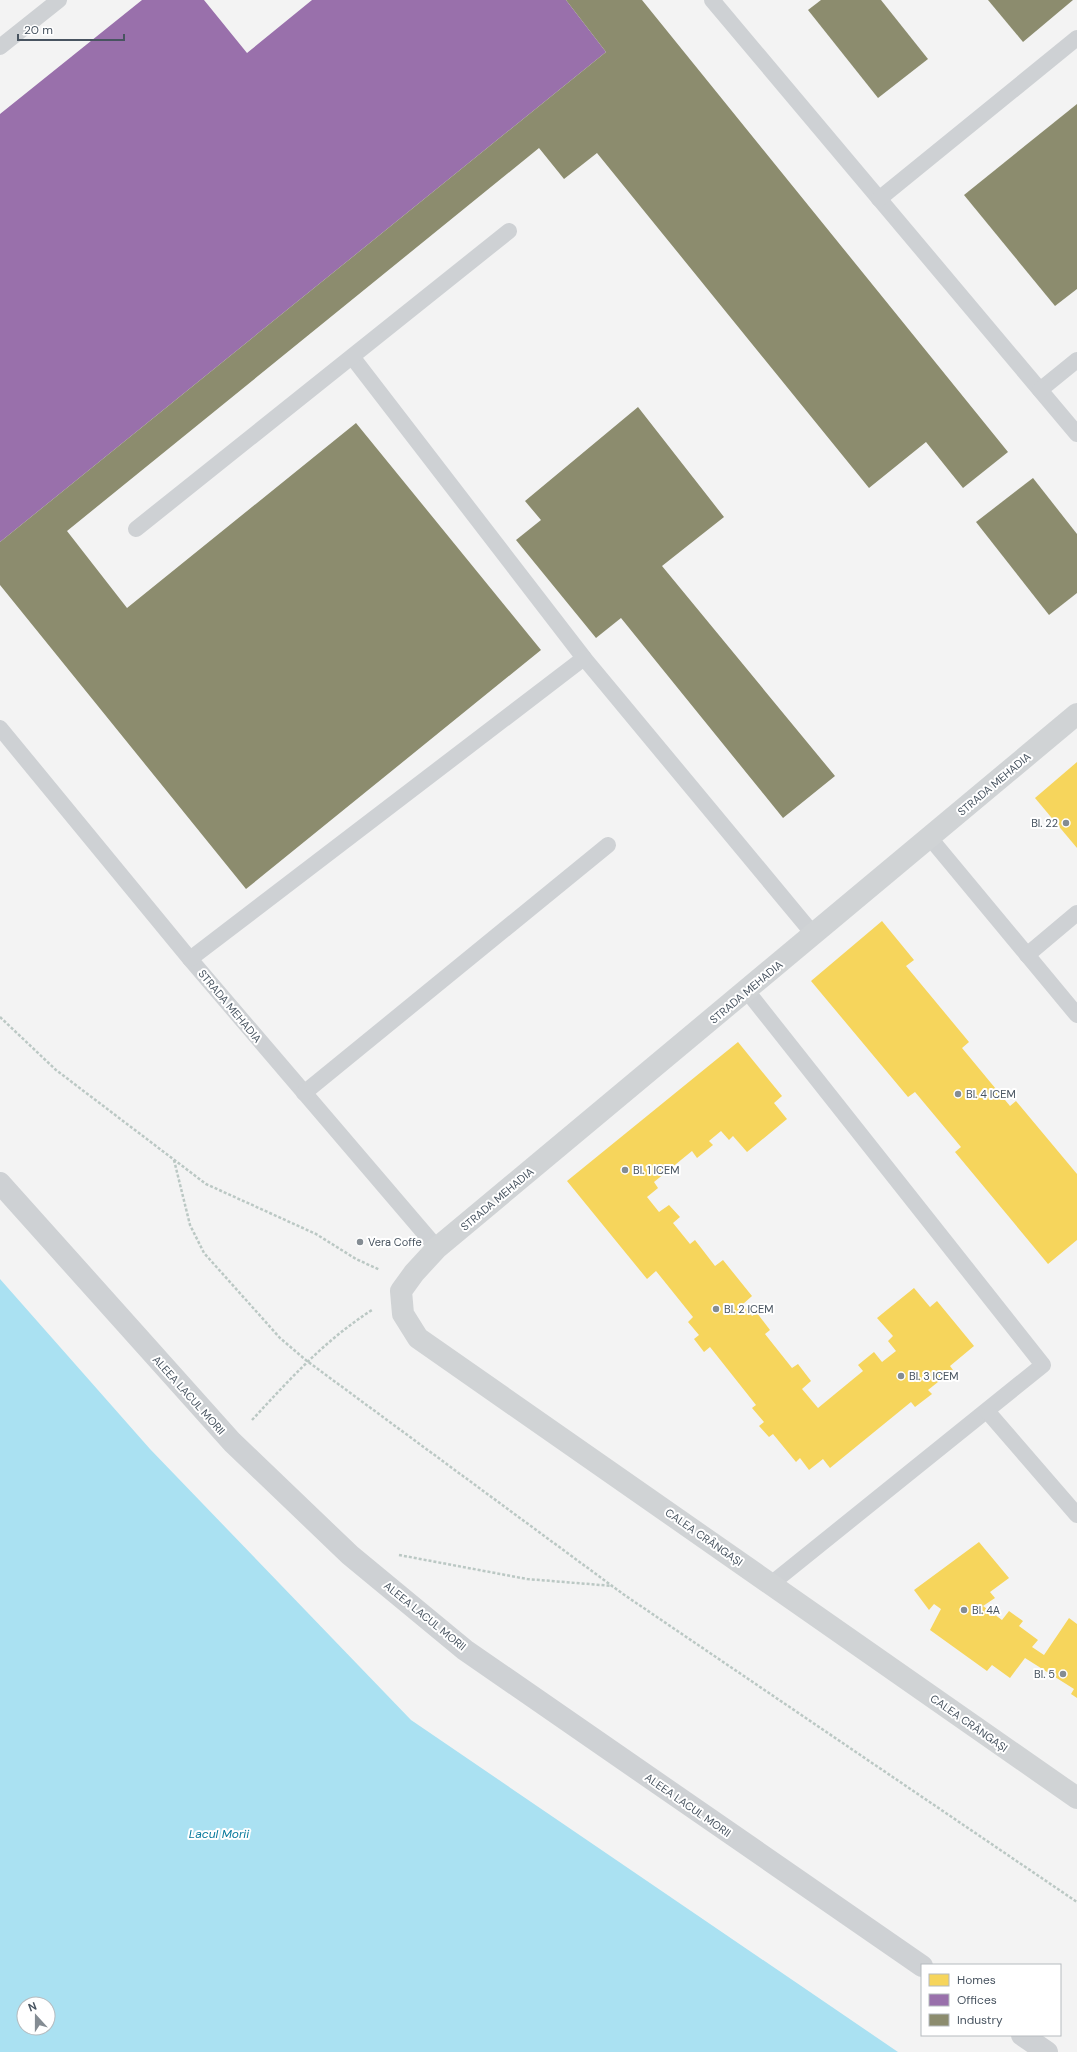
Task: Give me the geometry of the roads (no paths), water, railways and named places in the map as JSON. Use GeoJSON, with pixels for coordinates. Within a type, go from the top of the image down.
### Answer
{"type":"FeatureCollection","features":[{"type":"Feature","properties":{"kind":"street","name":"STRADA MEHADIA"},"geometry":{"type":"LineString","coordinates":[[437,1248],[747,991],[1077,714]]}},
{"type":"Feature","properties":{"kind":"street","name":"ALEEA LACUL MORII"},"geometry":{"type":"LineString","coordinates":[[0,1183],[232,1442],[350,1555],[465,1650],[921,1965]]}},
{"type":"Feature","properties":{"kind":"street","name":"CALEA CRÂNGAȘI"},"geometry":{"type":"LineString","coordinates":[[437,1248],[414,1272],[401,1291],[403,1314],[418,1338],[1077,1798]]}},
{"type":"Feature","properties":{"kind":"street"},"geometry":{"type":"LineString","coordinates":[[1023,2036],[1046,2052]]}},
{"type":"Feature","properties":{"kind":"lane"},"geometry":{"type":"LineString","coordinates":[[0,47],[59,0]]}},
{"type":"Feature","properties":{"kind":"lane"},"geometry":{"type":"LineString","coordinates":[[712,0],[1077,434]]}},
{"type":"Feature","properties":{"kind":"lane"},"geometry":{"type":"LineString","coordinates":[[879,199],[1077,38]]}},
{"type":"Feature","properties":{"kind":"lane"},"geometry":{"type":"LineString","coordinates":[[136,529],[353,358],[509,231]]}},
{"type":"Feature","properties":{"kind":"lane"},"geometry":{"type":"LineString","coordinates":[[353,358],[584,658],[814,935]]}},
{"type":"Feature","properties":{"kind":"lane"},"geometry":{"type":"LineString","coordinates":[[1040,390],[1077,360]]}},
{"type":"Feature","properties":{"kind":"lane"},"geometry":{"type":"LineString","coordinates":[[190,959],[584,658]]}},
{"type":"Feature","properties":{"kind":"lane","name":"STRADA MEHADIA"},"geometry":{"type":"LineString","coordinates":[[0,728],[190,959],[437,1248]]}},
{"type":"Feature","properties":{"kind":"lane"},"geometry":{"type":"LineString","coordinates":[[930,838],[1077,1015]]}},
{"type":"Feature","properties":{"kind":"lane"},"geometry":{"type":"LineString","coordinates":[[304,1094],[608,845]]}},
{"type":"Feature","properties":{"kind":"lane"},"geometry":{"type":"LineString","coordinates":[[1027,955],[1077,912]]}},
{"type":"Feature","properties":{"kind":"lane"},"geometry":{"type":"LineString","coordinates":[[747,991],[1043,1365],[771,1584]]}},
{"type":"Feature","properties":{"kind":"lane"},"geometry":{"type":"LineString","coordinates":[[987,1411],[1077,1515]]}},
{"type":"Feature","properties":{"kind":"water","name":"Lacul Morii"},"geometry":{"type":"Polygon","coordinates":[[[0,1279],[150,1449],[411,1720],[898,2052],[0,2052],[0,1279]]]}},
{"type":"Feature","properties":{"kind":"place","name":"Bl. 22"},"geometry":{"type":"Point","coordinates":[1066,823]}},
{"type":"Feature","properties":{"kind":"place","name":"Bl. 4 ICEM"},"geometry":{"type":"Point","coordinates":[958,1094]}},
{"type":"Feature","properties":{"kind":"place","name":"Bl. 1 ICEM"},"geometry":{"type":"Point","coordinates":[625,1170]}},
{"type":"Feature","properties":{"kind":"place","name":"Vera Coffe"},"geometry":{"type":"Point","coordinates":[360,1242]}},
{"type":"Feature","properties":{"kind":"place","name":"Bl. 2 ICEM"},"geometry":{"type":"Point","coordinates":[716,1309]}},
{"type":"Feature","properties":{"kind":"place","name":"Bl. 3 ICEM"},"geometry":{"type":"Point","coordinates":[901,1376]}},
{"type":"Feature","properties":{"kind":"place","name":"Bl. 4A"},"geometry":{"type":"Point","coordinates":[964,1610]}},
{"type":"Feature","properties":{"kind":"place","name":"Bl. 5"},"geometry":{"type":"Point","coordinates":[1063,1674]}}]}
